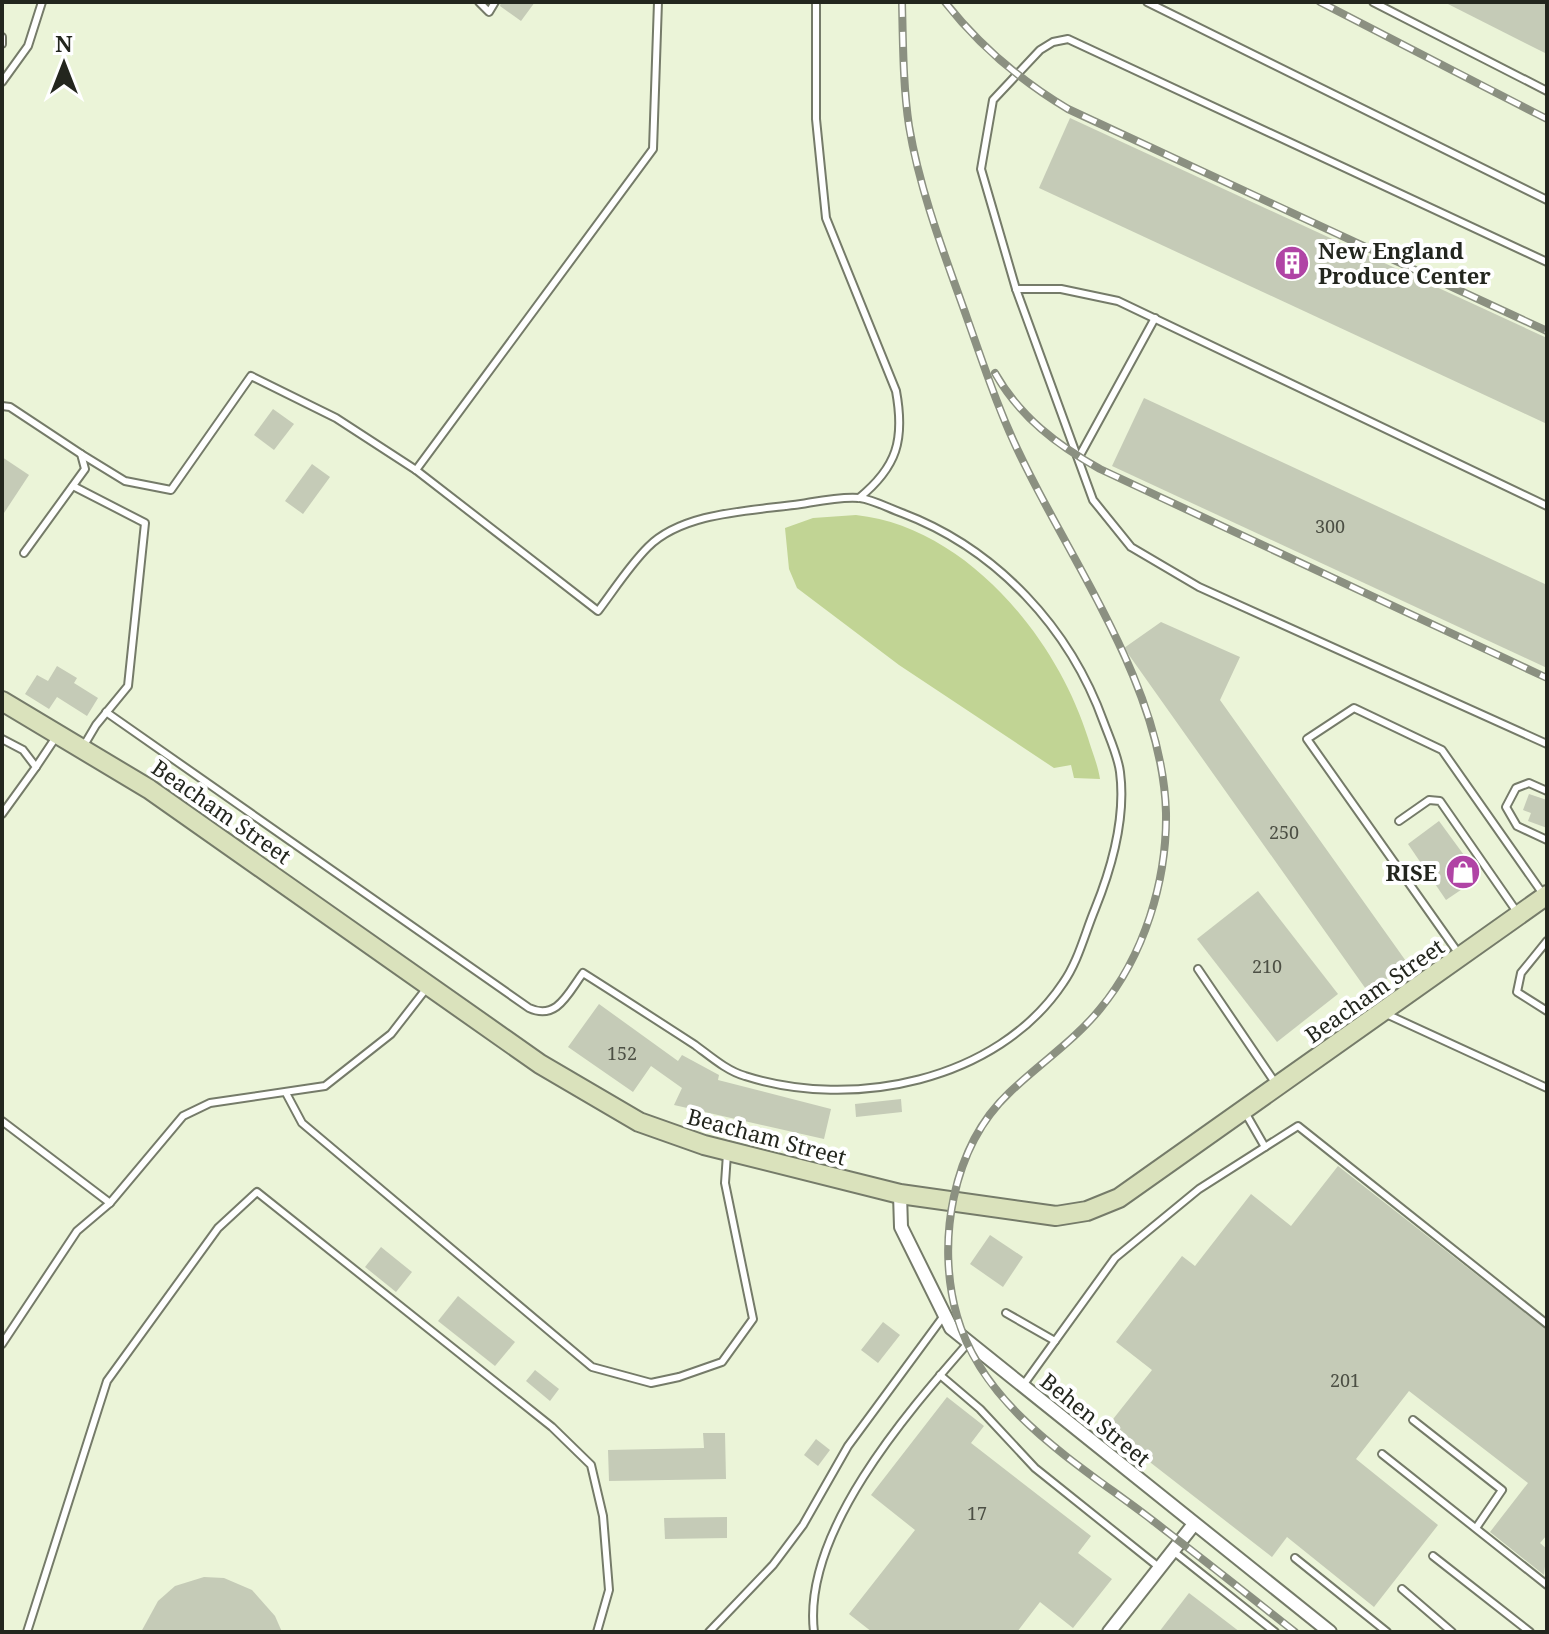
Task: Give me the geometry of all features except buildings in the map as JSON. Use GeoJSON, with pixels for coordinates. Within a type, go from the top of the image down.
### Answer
{"type":"FeatureCollection","features":[{"type":"Feature","properties":{"kind":"main road","name":"Beacham Street"},"geometry":{"type":"LineString","coordinates":[[2,701],[149,789],[552,1072],[614,1110],[659,1130],[727,1151],[900,1194],[1041,1215],[1087,1211],[1119,1198],[1546,896]]}},
{"type":"Feature","properties":{"kind":"street","name":"Behen Street"},"geometry":{"type":"LineString","coordinates":[[900,1194],[901,1227],[943,1317],[968,1343],[1330,1632]]}},
{"type":"Feature","properties":{"kind":"street"},"geometry":{"type":"LineString","coordinates":[[1109,1632],[1194,1524]]}},
{"type":"Feature","properties":{"kind":"lane"},"geometry":{"type":"LineString","coordinates":[[2,82],[28,46],[42,2]]}},
{"type":"Feature","properties":{"kind":"lane"},"geometry":{"type":"LineString","coordinates":[[479,2],[489,12],[495,2]]}},
{"type":"Feature","properties":{"kind":"lane"},"geometry":{"type":"LineString","coordinates":[[416,470],[653,149],[658,2]]}},
{"type":"Feature","properties":{"kind":"lane"},"geometry":{"type":"LineString","coordinates":[[816,2],[816,119],[826,218],[896,391],[901,419],[899,437],[886,473],[859,498]]}},
{"type":"Feature","properties":{"kind":"lane"},"geometry":{"type":"LineString","coordinates":[[1147,2],[1547,200]]}},
{"type":"Feature","properties":{"kind":"lane"},"geometry":{"type":"LineString","coordinates":[[1373,2],[1547,91]]}},
{"type":"Feature","properties":{"kind":"lane"},"geometry":{"type":"LineString","coordinates":[[2,37],[2,44]]}},
{"type":"Feature","properties":{"kind":"lane"},"geometry":{"type":"LineString","coordinates":[[1547,262],[1068,39],[1053,42],[1040,50],[993,100],[981,169],[1016,289],[1093,500],[1131,547],[1199,587],[1547,744]]}},
{"type":"Feature","properties":{"kind":"lane"},"geometry":{"type":"LineString","coordinates":[[1016,289],[1061,289],[1118,301],[1547,506]]}},
{"type":"Feature","properties":{"kind":"lane"},"geometry":{"type":"LineString","coordinates":[[1079,457],[1155,318]]}},
{"type":"Feature","properties":{"kind":"lane"},"geometry":{"type":"LineString","coordinates":[[2,406],[10,407],[125,481],[171,490],[251,376],[336,418],[416,470],[598,611],[648,547],[664,534],[687,524],[744,512],[859,498],[934,525],[995,567],[1058,632],[1096,699],[1120,771],[1118,831],[1103,888],[1065,981],[1043,1009],[998,1044],[943,1072],[912,1082],[824,1091],[781,1086],[739,1075],[583,973],[555,1010],[541,1013],[529,1008],[106,712]]}},
{"type":"Feature","properties":{"kind":"lane"},"geometry":{"type":"LineString","coordinates":[[24,553],[85,469],[81,454]]}},
{"type":"Feature","properties":{"kind":"lane"},"geometry":{"type":"LineString","coordinates":[[73,486],[145,523],[133,669],[128,686],[83,747]]}},
{"type":"Feature","properties":{"kind":"lane"},"geometry":{"type":"LineString","coordinates":[[1461,957],[1307,739],[1354,708],[1442,750],[1546,896]]}},
{"type":"Feature","properties":{"kind":"lane"},"geometry":{"type":"LineString","coordinates":[[2,814],[58,733]]}},
{"type":"Feature","properties":{"kind":"lane"},"geometry":{"type":"LineString","coordinates":[[2,739],[23,750],[36,767]]}},
{"type":"Feature","properties":{"kind":"lane"},"geometry":{"type":"LineString","coordinates":[[1547,791],[1529,783],[1516,788],[1506,807],[1517,826],[1547,840]]}},
{"type":"Feature","properties":{"kind":"lane"},"geometry":{"type":"LineString","coordinates":[[1399,821],[1429,800],[1440,801],[1519,915]]}},
{"type":"Feature","properties":{"kind":"lane"},"geometry":{"type":"LineString","coordinates":[[1547,941],[1517,983],[1517,992],[1547,1011]]}},
{"type":"Feature","properties":{"kind":"lane"},"geometry":{"type":"LineString","coordinates":[[1198,969],[1278,1087]]}},
{"type":"Feature","properties":{"kind":"lane"},"geometry":{"type":"LineString","coordinates":[[2,1344],[77,1231],[110,1203],[183,1116],[210,1103],[325,1086],[391,1034],[428,986]]}},
{"type":"Feature","properties":{"kind":"lane"},"geometry":{"type":"LineString","coordinates":[[1384,1013],[1547,1088]]}},
{"type":"Feature","properties":{"kind":"lane"},"geometry":{"type":"LineString","coordinates":[[286,1093],[302,1123],[592,1367],[651,1383],[722,1362],[753,1319],[725,1183],[727,1151]]}},
{"type":"Feature","properties":{"kind":"lane"},"geometry":{"type":"LineString","coordinates":[[1244,1111],[1265,1147]]}},
{"type":"Feature","properties":{"kind":"lane"},"geometry":{"type":"LineString","coordinates":[[2,1121],[110,1203]]}},
{"type":"Feature","properties":{"kind":"lane"},"geometry":{"type":"LineString","coordinates":[[1022,1386],[1115,1258],[1199,1189],[1298,1126],[1547,1324]]}},
{"type":"Feature","properties":{"kind":"lane"},"geometry":{"type":"LineString","coordinates":[[27,1632],[107,1381],[218,1228],[257,1192],[552,1427],[591,1465],[603,1516],[609,1590],[597,1632]]}},
{"type":"Feature","properties":{"kind":"lane"},"geometry":{"type":"LineString","coordinates":[[1006,1313],[1055,1341]]}},
{"type":"Feature","properties":{"kind":"lane"},"geometry":{"type":"LineString","coordinates":[[709,1632],[773,1565],[803,1525],[848,1446],[943,1317]]}},
{"type":"Feature","properties":{"kind":"lane"},"geometry":{"type":"LineString","coordinates":[[814,1632],[811,1604],[831,1541],[864,1470],[968,1343]]}},
{"type":"Feature","properties":{"kind":"lane"},"geometry":{"type":"LineString","coordinates":[[940,1375],[980,1409],[1035,1468],[1160,1568]]}},
{"type":"Feature","properties":{"kind":"lane"},"geometry":{"type":"LineString","coordinates":[[1413,1420],[1502,1490],[1476,1528]]}},
{"type":"Feature","properties":{"kind":"lane"},"geometry":{"type":"LineString","coordinates":[[1382,1454],[1547,1585]]}},
{"type":"Feature","properties":{"kind":"lane"},"geometry":{"type":"LineString","coordinates":[[1173,1551],[1275,1632]]}},
{"type":"Feature","properties":{"kind":"lane"},"geometry":{"type":"LineString","coordinates":[[1433,1556],[1530,1632]]}},
{"type":"Feature","properties":{"kind":"lane"},"geometry":{"type":"LineString","coordinates":[[1295,1558],[1387,1632]]}},
{"type":"Feature","properties":{"kind":"lane"},"geometry":{"type":"LineString","coordinates":[[1402,1589],[1452,1632]]}},
{"type":"Feature","properties":{"kind":"shaded area"},"geometry":{"type":"Polygon","coordinates":[[[2,2],[1547,2],[1547,1632],[2,1632],[2,2]]]}},
{"type":"Feature","properties":{"kind":"shaded area"},"geometry":{"type":"Polygon","coordinates":[[[856,515],[897,524],[935,541],[970,565],[1002,594],[1030,627],[1074,700],[1100,779],[1074,778],[1071,765],[1054,768],[899,665],[797,588],[789,569],[785,528],[813,518],[856,515]]]}},
{"type":"Feature","properties":{"kind":"railway"},"geometry":{"type":"LineString","coordinates":[[902,2],[909,126],[934,224],[1015,444],[1113,631],[1133,676],[1150,721],[1161,767],[1166,813],[1157,891],[1150,917],[1129,966],[1090,1021],[1009,1093],[990,1115],[974,1140],[962,1168],[949,1228],[948,1258],[957,1316],[970,1349],[989,1380],[1037,1432],[1295,1632]]}},
{"type":"Feature","properties":{"kind":"railway"},"geometry":{"type":"LineString","coordinates":[[945,2],[1002,61],[1068,109],[1547,331]]}},
{"type":"Feature","properties":{"kind":"railway"},"geometry":{"type":"LineString","coordinates":[[1320,2],[1547,119]]}},
{"type":"Feature","properties":{"kind":"railway"},"geometry":{"type":"LineString","coordinates":[[995,373],[1016,403],[1041,428],[1100,469],[1547,678]]}},
{"type":"Feature","properties":{"kind":"place","name":"New England Produce Center"},"geometry":{"type":"Point","coordinates":[1292,263]}},
{"type":"Feature","properties":{"kind":"place","name":"RISE"},"geometry":{"type":"Point","coordinates":[1463,872]}}]}
